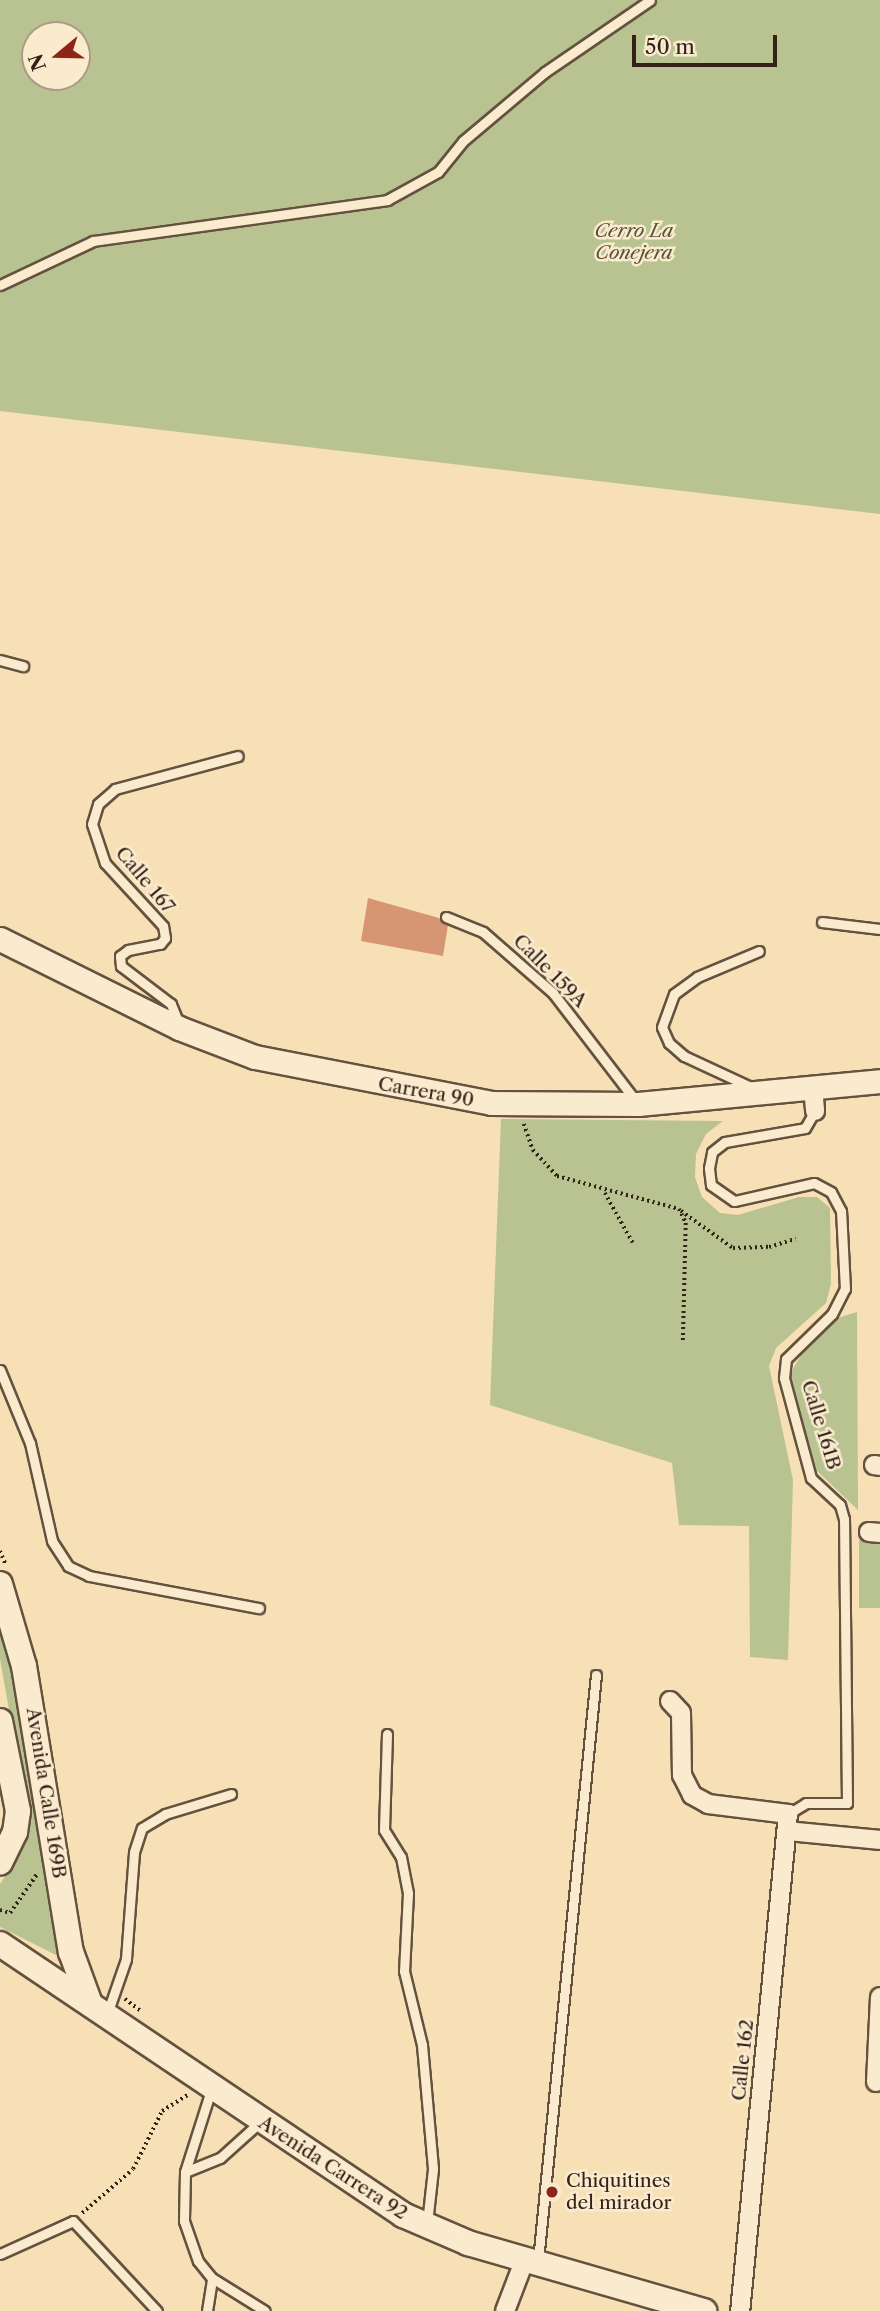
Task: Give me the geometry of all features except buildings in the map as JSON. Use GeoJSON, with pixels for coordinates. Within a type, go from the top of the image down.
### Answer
{"type":"FeatureCollection","features":[{"type":"Feature","properties":{"kind":"main road","name":"Avenida Calle 169B"},"geometry":{"type":"LineString","coordinates":[[0,1584],[24,1666],[71,1952],[104,2003]]}},
{"type":"Feature","properties":{"kind":"main road"},"geometry":{"type":"LineString","coordinates":[[0,1721],[18,1811],[15,1832],[0,1863]]}},
{"type":"Feature","properties":{"kind":"main road"},"geometry":{"type":"LineString","coordinates":[[0,1759],[0,1819]]}},
{"type":"Feature","properties":{"kind":"main road","name":"Avenida Carrera 92"},"geometry":{"type":"LineString","coordinates":[[0,1944],[104,2003],[206,2084],[260,2122],[361,2191],[426,2226],[531,2261],[704,2311]]}},
{"type":"Feature","properties":{"kind":"street","name":"Carrera 90"},"geometry":{"type":"LineString","coordinates":[[0,939],[179,1028],[255,1057],[327,1075],[518,1105],[638,1104],[880,1082]]}},
{"type":"Feature","properties":{"kind":"street","name":"Calle 161B"},"geometry":{"type":"LineString","coordinates":[[813,1087],[816,1111]]}},
{"type":"Feature","properties":{"kind":"street"},"geometry":{"type":"LineString","coordinates":[[670,1700],[681,1713],[682,1775],[692,1795],[708,1804],[880,1840]]}},
{"type":"Feature","properties":{"kind":"street","name":"Calle 162"},"geometry":{"type":"LineString","coordinates":[[740,2311],[788,1822]]}},
{"type":"Feature","properties":{"kind":"street"},"geometry":{"type":"LineString","coordinates":[[857,2082],[878,2082],[880,1997]]}},
{"type":"Feature","properties":{"kind":"street"},"geometry":{"type":"LineString","coordinates":[[505,2311],[531,2261]]}},
{"type":"Feature","properties":{"kind":"lane"},"geometry":{"type":"LineString","coordinates":[[0,285],[93,241],[387,201],[438,172],[463,141],[545,72],[650,0]]}},
{"type":"Feature","properties":{"kind":"lane"},"geometry":{"type":"LineString","coordinates":[[0,660],[23,666]]}},
{"type":"Feature","properties":{"kind":"lane","name":"Calle 167"},"geometry":{"type":"LineString","coordinates":[[179,1028],[172,1003],[121,966],[120,956],[128,950],[160,944],[165,938],[163,926],[105,863],[92,824],[98,804],[115,789],[238,757]]}},
{"type":"Feature","properties":{"kind":"lane","name":"Calle 159A"},"geometry":{"type":"LineString","coordinates":[[446,917],[484,932],[553,993],[638,1104]]}},
{"type":"Feature","properties":{"kind":"lane"},"geometry":{"type":"LineString","coordinates":[[822,922],[880,929]]}},
{"type":"Feature","properties":{"kind":"lane"},"geometry":{"type":"LineString","coordinates":[[759,951],[674,994],[662,1027],[669,1043],[684,1056],[760,1093]]}},
{"type":"Feature","properties":{"kind":"lane","name":"Calle 161B"},"geometry":{"type":"LineString","coordinates":[[788,1822],[806,1803],[848,1803],[844,1519],[840,1505],[811,1478],[784,1378],[786,1359],[832,1314],[845,1289],[841,1211],[831,1192],[814,1183],[734,1201],[711,1185],[709,1168],[712,1153],[725,1142],[805,1128],[816,1111]]}},
{"type":"Feature","properties":{"kind":"lane"},"geometry":{"type":"LineString","coordinates":[[0,1370],[30,1443],[51,1541],[68,1566],[89,1576],[259,1608]]}},
{"type":"Feature","properties":{"kind":"lane"},"geometry":{"type":"LineString","coordinates":[[531,2261],[596,1675]]}},
{"type":"Feature","properties":{"kind":"lane"},"geometry":{"type":"LineString","coordinates":[[387,1734],[384,1830],[405,1874],[404,1972],[422,2045],[433,2169],[426,2226]]}},
{"type":"Feature","properties":{"kind":"lane"},"geometry":{"type":"LineString","coordinates":[[104,2003],[126,1959],[134,1852],[142,1828],[165,1814],[231,1794]]}},
{"type":"Feature","properties":{"kind":"lane"},"geometry":{"type":"LineString","coordinates":[[206,2084],[185,2172],[184,2221],[198,2261],[212,2278],[265,2311]]}},
{"type":"Feature","properties":{"kind":"lane"},"geometry":{"type":"LineString","coordinates":[[185,2172],[220,2158],[260,2122]]}},
{"type":"Feature","properties":{"kind":"lane"},"geometry":{"type":"LineString","coordinates":[[0,2254],[73,2221],[157,2311]]}},
{"type":"Feature","properties":{"kind":"lane"},"geometry":{"type":"LineString","coordinates":[[207,2311],[212,2278]]}},
{"type":"Feature","properties":{"kind":"path"},"geometry":{"type":"LineString","coordinates":[[518,1105],[533,1150],[557,1176],[604,1191],[679,1209],[733,1248],[769,1247],[796,1239]]}},
{"type":"Feature","properties":{"kind":"path"},"geometry":{"type":"LineString","coordinates":[[604,1191],[633,1243]]}},
{"type":"Feature","properties":{"kind":"path"},"geometry":{"type":"LineString","coordinates":[[679,1209],[686,1223],[683,1343]]}},
{"type":"Feature","properties":{"kind":"path"},"geometry":{"type":"LineString","coordinates":[[0,1910],[10,1913],[41,1868]]}},
{"type":"Feature","properties":{"kind":"path"},"geometry":{"type":"LineString","coordinates":[[104,2003],[146,2014]]}},
{"type":"Feature","properties":{"kind":"path"},"geometry":{"type":"LineString","coordinates":[[73,2221],[133,2168],[162,2111],[206,2084]]}},
{"type":"Feature","properties":{"kind":"green space","name":"Cerro La Conejera"},"geometry":{"type":"Polygon","coordinates":[[[0,0],[880,0],[880,514],[0,411],[0,0]]]}},
{"type":"Feature","properties":{"kind":"green space"},"geometry":{"type":"Polygon","coordinates":[[[501,1119],[723,1121],[706,1134],[696,1154],[695,1177],[702,1197],[720,1213],[738,1215],[799,1197],[817,1197],[830,1208],[831,1284],[826,1303],[776,1348],[769,1366],[793,1480],[788,1660],[750,1657],[749,1526],[679,1525],[672,1463],[490,1405],[501,1119]]]}},
{"type":"Feature","properties":{"kind":"green space"},"geometry":{"type":"Polygon","coordinates":[[[857,1312],[858,1510],[815,1469],[789,1375],[821,1323],[857,1312]]]}},
{"type":"Feature","properties":{"kind":"green space"},"geometry":{"type":"Polygon","coordinates":[[[859,1540],[880,1540],[880,1608],[859,1608],[859,1540]]]}},
{"type":"Feature","properties":{"kind":"green space"},"geometry":{"type":"Polygon","coordinates":[[[0,1621],[9,1649],[72,1963],[0,1927],[0,1884],[13,1864],[28,1817],[0,1659],[0,1621]]]}},
{"type":"Feature","properties":{"kind":"place","name":"Chiquitines del mirador"},"geometry":{"type":"Point","coordinates":[552,2192]}}]}
